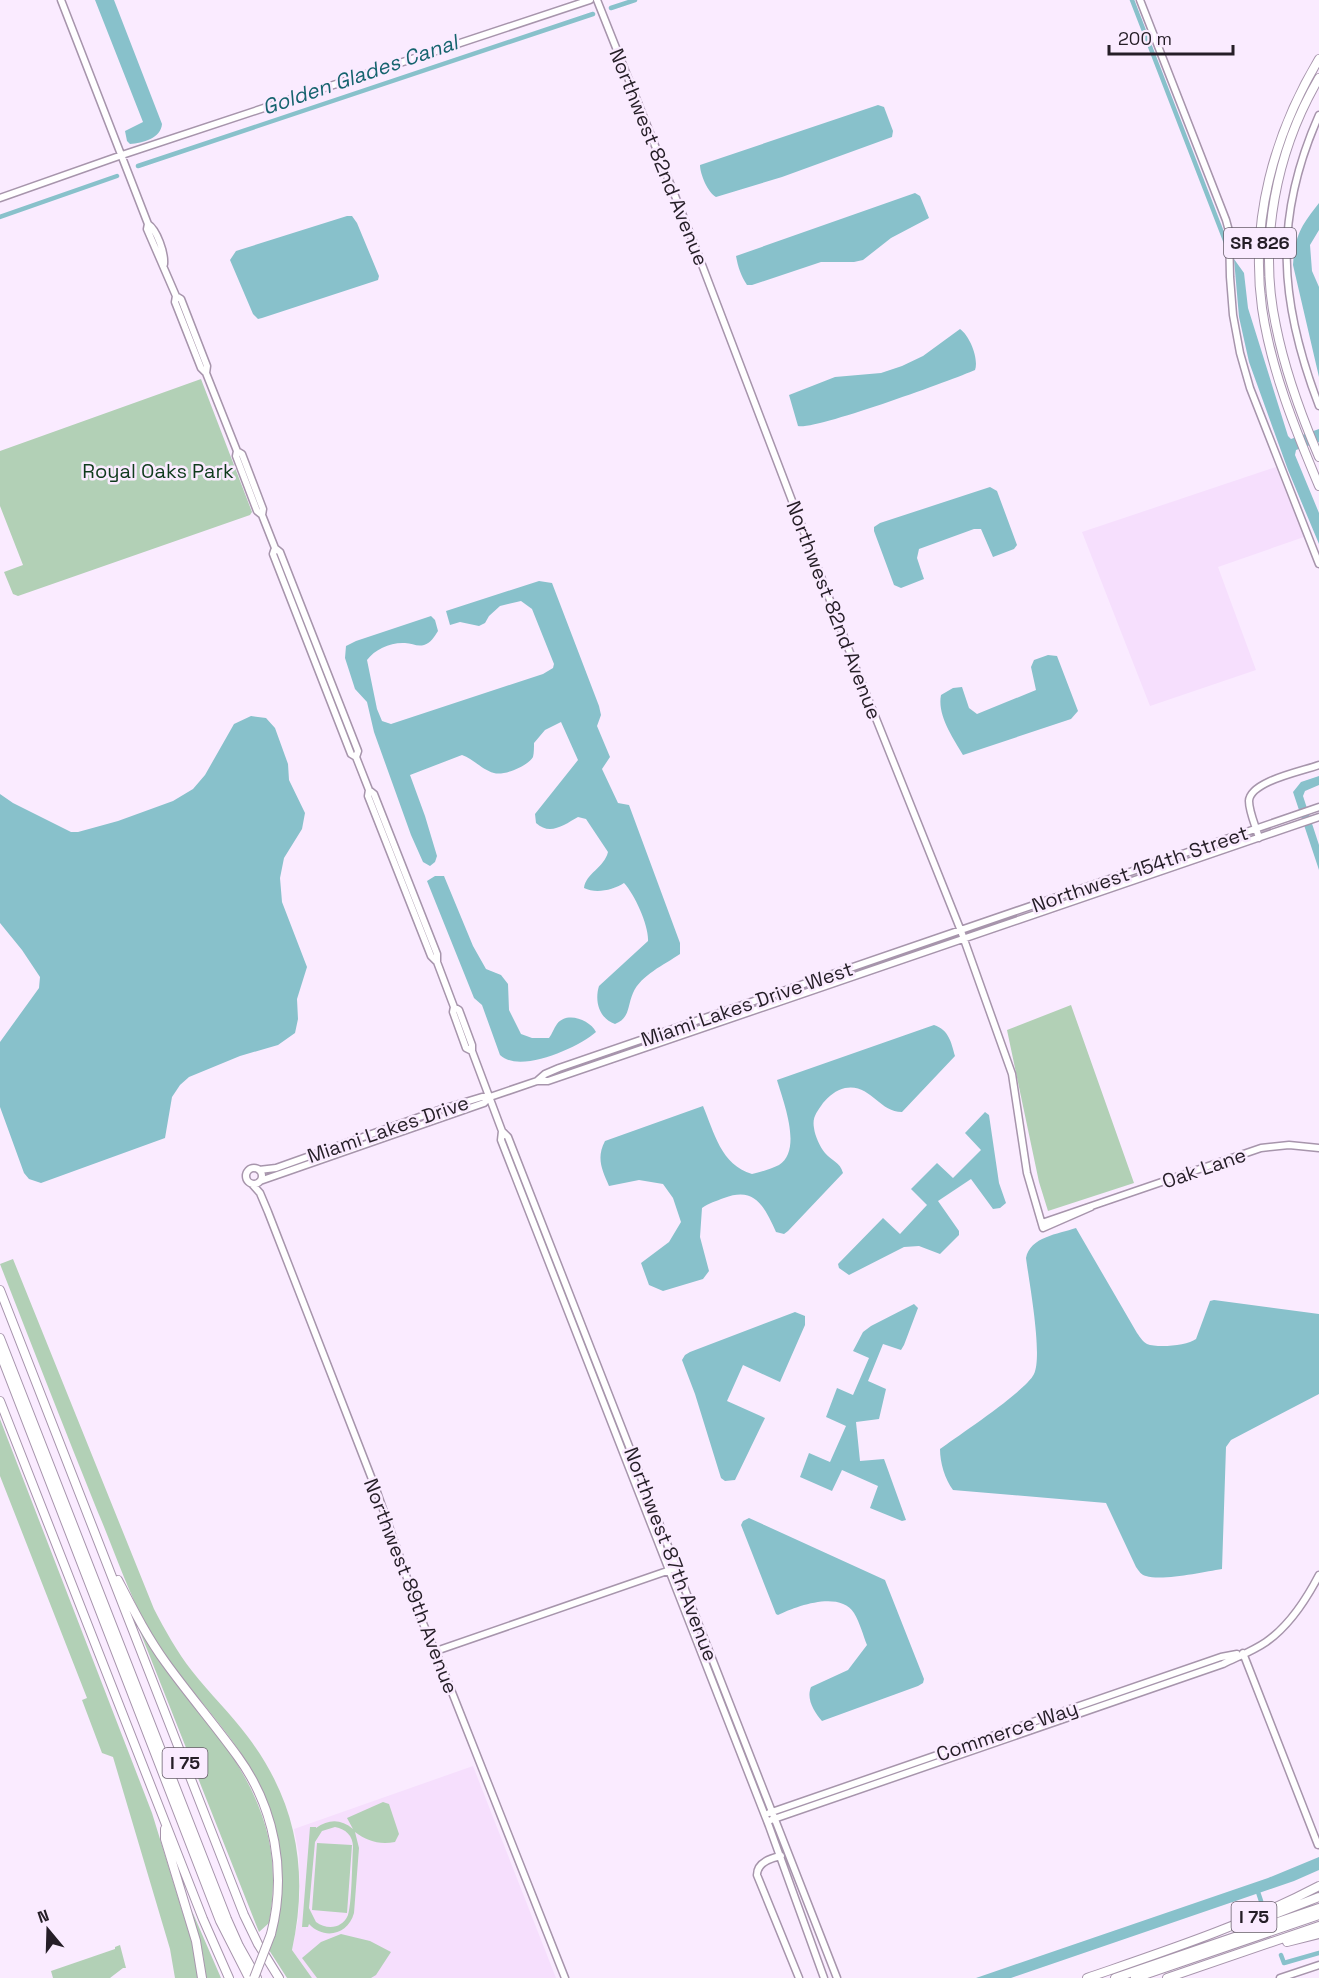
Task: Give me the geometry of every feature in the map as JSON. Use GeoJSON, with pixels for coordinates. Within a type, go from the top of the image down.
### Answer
{"type":"FeatureCollection","features":[{"type":"Feature","properties":{"kind":"highway","name":"SR 826"},"geometry":{"type":"LineString","coordinates":[[1319,59],[1293,106],[1272,164],[1260,238],[1260,280],[1266,327],[1278,378],[1319,486]]}},
{"type":"Feature","properties":{"kind":"highway","name":"SR 826"},"geometry":{"type":"LineString","coordinates":[[1319,78],[1292,133],[1282,165],[1272,216],[1270,254],[1275,325],[1288,373],[1319,457]]}},
{"type":"Feature","properties":{"kind":"highway","name":"I 75"},"geometry":{"type":"LineString","coordinates":[[0,1290],[244,1915],[258,1944],[279,1978]]}},
{"type":"Feature","properties":{"kind":"highway"},"geometry":{"type":"LineString","coordinates":[[0,1338],[227,1919],[255,1978]]}},
{"type":"Feature","properties":{"kind":"highway"},"geometry":{"type":"LineString","coordinates":[[0,1353],[222,1925],[249,1978]]}},
{"type":"Feature","properties":{"kind":"highway","name":"I 75"},"geometry":{"type":"LineString","coordinates":[[0,1401],[164,1822],[229,1978]]}},
{"type":"Feature","properties":{"kind":"highway"},"geometry":{"type":"LineString","coordinates":[[99,1545],[152,1643],[239,1757],[263,1803],[270,1823],[278,1872],[278,1900],[271,1934],[255,1978]]}},
{"type":"Feature","properties":{"kind":"highway"},"geometry":{"type":"LineString","coordinates":[[164,1822],[165,1839],[200,1956],[202,1978]]}},
{"type":"Feature","properties":{"kind":"highway","name":"I 75"},"geometry":{"type":"LineString","coordinates":[[1087,1978],[1188,1943],[1319,1886]]}},
{"type":"Feature","properties":{"kind":"highway"},"geometry":{"type":"LineString","coordinates":[[1188,1943],[1246,1925],[1319,1897]]}},
{"type":"Feature","properties":{"kind":"highway"},"geometry":{"type":"LineString","coordinates":[[1115,1978],[1319,1908]]}},
{"type":"Feature","properties":{"kind":"highway"},"geometry":{"type":"LineString","coordinates":[[1135,1978],[1319,1915]]}},
{"type":"Feature","properties":{"kind":"highway","name":"I 75"},"geometry":{"type":"LineString","coordinates":[[1167,1978],[1319,1926]]}},
{"type":"Feature","properties":{"kind":"highway"},"geometry":{"type":"LineString","coordinates":[[1250,1950],[1319,1934]]}},
{"type":"Feature","properties":{"kind":"street","name":"Northwest 87th Avenue"},"geometry":{"type":"LineString","coordinates":[[61,0],[148,224],[153,227],[165,257],[164,264],[176,296],[181,299],[203,355],[207,366],[206,373],[237,451],[242,454],[263,508],[262,515],[275,548],[280,552],[358,751],[356,757],[369,790],[374,794],[436,954],[436,962],[454,1007],[459,1010],[472,1045],[472,1052],[502,1131],[501,1140],[770,1816],[781,1855],[824,1978]]}},
{"type":"Feature","properties":{"kind":"street"},"geometry":{"type":"LineString","coordinates":[[0,198],[122,155],[590,0]]}},
{"type":"Feature","properties":{"kind":"street","name":"Northwest 82nd Avenue"},"geometry":{"type":"LineString","coordinates":[[597,0],[963,938],[1012,1074],[1027,1173],[1043,1225]]}},
{"type":"Feature","properties":{"kind":"street"},"geometry":{"type":"LineString","coordinates":[[1140,0],[1226,220],[1229,231],[1233,315],[1240,353],[1250,388],[1319,564]]}},
{"type":"Feature","properties":{"kind":"street"},"geometry":{"type":"LineString","coordinates":[[1319,115],[1306,145],[1298,173],[1288,220],[1286,250],[1294,331],[1319,406]]}},
{"type":"Feature","properties":{"kind":"street"},"geometry":{"type":"LineString","coordinates":[[1259,838],[1249,801],[1254,789],[1261,784],[1319,765]]}},
{"type":"Feature","properties":{"kind":"street","name":"Northwest 154th Street"},"geometry":{"type":"LineString","coordinates":[[960,931],[1319,807]]}},
{"type":"Feature","properties":{"kind":"street","name":"Northwest 154th Street"},"geometry":{"type":"LineString","coordinates":[[963,938],[1315,819]]}},
{"type":"Feature","properties":{"kind":"street","name":"Miami Lakes Drive West"},"geometry":{"type":"LineString","coordinates":[[537,1081],[545,1074],[559,1068],[960,931]]}},
{"type":"Feature","properties":{"kind":"street","name":"Miami Lakes Drive West"},"geometry":{"type":"LineString","coordinates":[[490,1097],[537,1081],[548,1081],[963,938]]}},
{"type":"Feature","properties":{"kind":"street","name":"Miami Lakes Drive"},"geometry":{"type":"LineString","coordinates":[[259,1170],[276,1168],[482,1096],[490,1097]]}},
{"type":"Feature","properties":{"kind":"street","name":"Miami Lakes Drive"},"geometry":{"type":"LineString","coordinates":[[257,1182],[484,1103],[490,1097]]}},
{"type":"Feature","properties":{"kind":"street","name":"Oak Lane"},"geometry":{"type":"LineString","coordinates":[[1043,1225],[1091,1206],[1261,1149],[1289,1145],[1319,1148]]}},
{"type":"Feature","properties":{"kind":"street"},"geometry":{"type":"LineString","coordinates":[[252,1168],[259,1170],[262,1176],[257,1182],[247,1179],[247,1172],[252,1168]]}},
{"type":"Feature","properties":{"kind":"street","name":"Northwest 89th Avenue"},"geometry":{"type":"LineString","coordinates":[[257,1182],[377,1492],[422,1621],[436,1651],[565,1978]]}},
{"type":"Feature","properties":{"kind":"street","name":"Northwest 87th Avenue"},"geometry":{"type":"LineString","coordinates":[[673,1569],[734,1737],[799,1882],[837,1978]]}},
{"type":"Feature","properties":{"kind":"street"},"geometry":{"type":"LineString","coordinates":[[436,1651],[673,1569]]}},
{"type":"Feature","properties":{"kind":"street","name":"Commerce Way"},"geometry":{"type":"LineString","coordinates":[[770,1816],[1171,1678],[1223,1664],[1263,1644],[1285,1626],[1319,1575]]}},
{"type":"Feature","properties":{"kind":"street"},"geometry":{"type":"LineString","coordinates":[[1244,1653],[1318,1845]]}},
{"type":"Feature","properties":{"kind":"street"},"geometry":{"type":"LineString","coordinates":[[799,1882],[781,1855],[762,1863],[757,1869],[757,1875],[799,1978]]}},
{"type":"Feature","properties":{"kind":"street"},"geometry":{"type":"LineString","coordinates":[[1280,1978],[1319,1965]]}},
{"type":"Feature","properties":{"kind":"shaded area"},"geometry":{"type":"Polygon","coordinates":[[[1276,467],[1304,537],[1218,567],[1256,670],[1150,706],[1082,532],[1276,467]]]}},
{"type":"Feature","properties":{"kind":"shaded area"},"geometry":{"type":"Polygon","coordinates":[[[473,1766],[556,1978],[312,1978],[292,1950],[298,1920],[300,1892],[299,1855],[294,1829],[473,1766]]]}},
{"type":"Feature","properties":{"kind":"green space","name":"Royal Oaks Park"},"geometry":{"type":"Polygon","coordinates":[[[201,379],[252,512],[250,515],[18,596],[13,594],[4,572],[23,565],[0,506],[0,451],[201,379]]]}},
{"type":"Feature","properties":{"kind":"green space"},"geometry":{"type":"Polygon","coordinates":[[[1071,1005],[1134,1183],[1048,1211],[1039,1182],[1007,1030],[1071,1005]]]}},
{"type":"Feature","properties":{"kind":"green space"},"geometry":{"type":"Polygon","coordinates":[[[13,1259],[154,1609],[181,1656],[248,1737],[278,1787],[295,1839],[298,1865],[299,1893],[292,1950],[312,1978],[287,1978],[269,1950],[281,1896],[281,1861],[275,1825],[269,1807],[244,1758],[159,1647],[138,1609],[0,1264],[13,1259]]]}},
{"type":"Feature","properties":{"kind":"green space"},"geometry":{"type":"Polygon","coordinates":[[[0,1419],[152,1813],[192,1943],[198,1978],[175,1978],[170,1949],[113,1757],[102,1753],[82,1700],[87,1698],[0,1476],[0,1419]]]}},
{"type":"Feature","properties":{"kind":"green space"},"geometry":{"type":"Polygon","coordinates":[[[139,1629],[154,1646],[221,1739],[253,1793],[264,1822],[271,1853],[273,1886],[269,1923],[259,1932],[139,1629]]]}},
{"type":"Feature","properties":{"kind":"green space"},"geometry":{"type":"Polygon","coordinates":[[[383,1802],[389,1804],[399,1834],[395,1842],[378,1843],[355,1832],[359,1848],[354,1913],[351,1920],[347,1926],[335,1933],[322,1932],[309,1924],[308,1927],[302,1927],[310,1827],[316,1828],[335,1821],[344,1823],[353,1829],[347,1818],[383,1802]],[[339,1828],[322,1831],[315,1842],[309,1908],[316,1922],[329,1927],[334,1927],[345,1920],[350,1901],[353,1843],[346,1831],[339,1828]]]}},
{"type":"Feature","properties":{"kind":"green space"},"geometry":{"type":"Polygon","coordinates":[[[317,1843],[352,1845],[347,1913],[312,1910],[317,1843]]]}},
{"type":"Feature","properties":{"kind":"green space"},"geometry":{"type":"Polygon","coordinates":[[[192,1911],[221,1978],[206,1978],[192,1911]]]}},
{"type":"Feature","properties":{"kind":"green space"},"geometry":{"type":"Polygon","coordinates":[[[341,1934],[370,1941],[391,1952],[376,1975],[371,1978],[317,1978],[302,1958],[321,1942],[341,1934]]]}},
{"type":"Feature","properties":{"kind":"green space"},"geometry":{"type":"Polygon","coordinates":[[[120,1945],[126,1968],[110,1978],[53,1978],[51,1971],[115,1949],[120,1945]]]}},
{"type":"Feature","properties":{"kind":"water"},"geometry":{"type":"Polygon","coordinates":[[[95,0],[114,0],[162,124],[158,133],[146,141],[130,144],[127,141],[125,131],[143,122],[95,0]]]}},
{"type":"Feature","properties":{"kind":"water"},"geometry":{"type":"Polygon","coordinates":[[[878,105],[884,107],[893,131],[892,137],[782,177],[716,197],[705,183],[700,165],[878,105]]]}},
{"type":"Feature","properties":{"kind":"water"},"geometry":{"type":"Polygon","coordinates":[[[915,193],[920,196],[929,218],[891,238],[863,260],[821,262],[752,285],[747,285],[743,278],[736,256],[915,193]]]}},
{"type":"Feature","properties":{"kind":"water"},"geometry":{"type":"Polygon","coordinates":[[[1319,203],[1319,230],[1310,245],[1312,271],[1319,287],[1319,377],[1293,265],[1295,246],[1300,231],[1319,203]]]}},
{"type":"Feature","properties":{"kind":"water"},"geometry":{"type":"Polygon","coordinates":[[[352,216],[357,223],[379,276],[378,280],[258,319],[253,314],[230,260],[236,251],[352,216]]]}},
{"type":"Feature","properties":{"kind":"water"},"geometry":{"type":"Polygon","coordinates":[[[1234,259],[1244,273],[1248,308],[1288,436],[1291,439],[1319,429],[1319,442],[1296,450],[1295,455],[1319,513],[1319,544],[1288,470],[1249,362],[1239,317],[1234,259]]]}},
{"type":"Feature","properties":{"kind":"water"},"geometry":{"type":"Polygon","coordinates":[[[960,329],[973,348],[976,360],[975,370],[855,413],[829,421],[798,426],[789,395],[835,377],[881,373],[902,366],[923,356],[960,329]]]}},
{"type":"Feature","properties":{"kind":"water"},"geometry":{"type":"Polygon","coordinates":[[[990,487],[997,491],[1017,545],[1014,549],[993,557],[981,529],[974,529],[919,549],[917,558],[924,579],[901,588],[894,585],[874,527],[880,523],[990,487]]]}},
{"type":"Feature","properties":{"kind":"water"},"geometry":{"type":"Polygon","coordinates":[[[539,581],[552,583],[599,706],[601,715],[597,726],[610,757],[602,769],[618,803],[629,805],[680,943],[680,954],[641,981],[633,993],[626,1015],[615,1024],[602,1014],[597,998],[599,986],[648,941],[648,935],[633,895],[624,883],[604,890],[594,891],[584,888],[588,878],[603,862],[608,852],[586,819],[578,817],[552,829],[546,829],[536,823],[535,814],[578,760],[561,722],[545,730],[534,743],[533,757],[530,760],[509,772],[498,774],[490,772],[462,755],[410,775],[437,856],[435,862],[430,866],[423,862],[411,835],[374,732],[367,702],[355,689],[345,658],[346,646],[356,641],[431,616],[435,620],[438,631],[426,644],[419,646],[408,643],[389,645],[374,653],[367,660],[377,709],[382,721],[391,724],[543,674],[553,668],[554,664],[532,609],[521,601],[500,606],[485,623],[479,626],[460,622],[450,625],[446,611],[539,581]]]}},
{"type":"Feature","properties":{"kind":"water"},"geometry":{"type":"Polygon","coordinates":[[[1048,655],[1057,656],[1078,711],[1071,719],[963,755],[941,710],[941,695],[953,688],[962,687],[969,708],[977,714],[1036,690],[1031,667],[1034,660],[1048,655]]]}},
{"type":"Feature","properties":{"kind":"water"},"geometry":{"type":"Polygon","coordinates":[[[251,716],[266,718],[275,728],[288,764],[289,780],[305,813],[302,829],[284,858],[280,878],[282,902],[307,967],[297,999],[298,1019],[295,1033],[278,1045],[240,1056],[189,1077],[172,1097],[165,1138],[41,1183],[29,1179],[24,1173],[0,1107],[0,1042],[39,988],[40,977],[0,923],[0,794],[13,803],[71,832],[118,821],[173,801],[193,789],[205,775],[234,724],[251,716]]]}},
{"type":"Feature","properties":{"kind":"water"},"geometry":{"type":"Polygon","coordinates":[[[1319,776],[1319,785],[1305,791],[1303,796],[1319,845],[1319,870],[1293,792],[1301,782],[1319,776]]]}},
{"type":"Feature","properties":{"kind":"water"},"geometry":{"type":"Polygon","coordinates":[[[435,876],[444,876],[473,946],[486,969],[501,975],[508,984],[509,1010],[521,1034],[532,1038],[549,1038],[557,1024],[566,1018],[584,1021],[596,1032],[576,1045],[548,1057],[520,1062],[500,1055],[482,1005],[474,998],[427,881],[435,876]]]}},
{"type":"Feature","properties":{"kind":"water"},"geometry":{"type":"Polygon","coordinates":[[[934,1025],[946,1033],[955,1056],[902,1112],[887,1108],[868,1093],[854,1088],[839,1090],[823,1103],[814,1118],[815,1134],[823,1151],[838,1164],[843,1173],[788,1231],[784,1234],[776,1232],[762,1207],[751,1197],[735,1195],[715,1201],[702,1208],[700,1237],[709,1271],[703,1279],[663,1291],[649,1285],[641,1263],[669,1242],[681,1222],[673,1198],[663,1184],[639,1180],[609,1186],[600,1158],[605,1141],[703,1106],[715,1137],[733,1163],[741,1170],[752,1174],[769,1169],[779,1165],[786,1158],[790,1148],[787,1112],[777,1080],[934,1025]]]}},
{"type":"Feature","properties":{"kind":"water"},"geometry":{"type":"Polygon","coordinates":[[[985,1112],[989,1115],[999,1183],[1006,1203],[1000,1208],[993,1209],[971,1179],[938,1201],[959,1231],[959,1235],[940,1254],[919,1246],[904,1247],[849,1275],[839,1268],[838,1264],[883,1218],[900,1234],[927,1205],[911,1189],[937,1163],[953,1178],[981,1150],[965,1133],[985,1112]]]}},
{"type":"Feature","properties":{"kind":"water"},"geometry":{"type":"Polygon","coordinates":[[[1076,1228],[1137,1333],[1147,1344],[1172,1346],[1196,1339],[1210,1301],[1214,1300],[1319,1314],[1319,1394],[1231,1440],[1226,1447],[1222,1569],[1173,1577],[1144,1575],[1136,1567],[1106,1503],[953,1490],[945,1476],[940,1449],[1006,1402],[1034,1374],[1037,1351],[1026,1258],[1033,1245],[1039,1241],[1076,1228]]]}},
{"type":"Feature","properties":{"kind":"water"},"geometry":{"type":"Polygon","coordinates":[[[914,1304],[918,1308],[904,1345],[901,1350],[883,1344],[868,1381],[886,1389],[879,1419],[856,1422],[860,1461],[884,1459],[906,1520],[902,1521],[870,1508],[878,1486],[842,1470],[832,1491],[800,1477],[809,1453],[830,1462],[846,1426],[826,1417],[837,1388],[853,1395],[869,1358],[853,1351],[863,1332],[914,1304]]]}},
{"type":"Feature","properties":{"kind":"water"},"geometry":{"type":"Polygon","coordinates":[[[795,1312],[805,1316],[805,1325],[780,1382],[743,1365],[727,1401],[765,1418],[735,1480],[725,1481],[721,1478],[682,1360],[690,1352],[795,1312]]]}},
{"type":"Feature","properties":{"kind":"water"},"geometry":{"type":"Polygon","coordinates":[[[749,1518],[885,1580],[924,1679],[923,1683],[822,1721],[810,1701],[811,1687],[848,1670],[867,1645],[854,1613],[839,1602],[806,1604],[776,1614],[741,1525],[749,1518]]]}},
{"type":"Feature","properties":{"kind":"water"},"geometry":{"type":"Polygon","coordinates":[[[1319,1857],[1319,1870],[1294,1881],[1011,1978],[976,1978],[1268,1878],[1319,1857]]]}},
{"type":"Feature","properties":{"kind":"waterway","name":"Golden Glades Canal"},"geometry":{"type":"LineString","coordinates":[[611,8],[635,0]]}},
{"type":"Feature","properties":{"kind":"waterway"},"geometry":{"type":"LineString","coordinates":[[1132,0],[1226,243]]}},
{"type":"Feature","properties":{"kind":"waterway","name":"Golden Glades Canal"},"geometry":{"type":"LineString","coordinates":[[138,166],[593,14]]}},
{"type":"Feature","properties":{"kind":"waterway","name":"Golden Glades Canal"},"geometry":{"type":"LineString","coordinates":[[0,217],[117,176]]}},
{"type":"Feature","properties":{"kind":"waterway"},"geometry":{"type":"LineString","coordinates":[[1257,1889],[1261,1901]]}},
{"type":"Feature","properties":{"kind":"waterway"},"geometry":{"type":"LineString","coordinates":[[1281,1955],[1284,1963],[1319,1953]]}}]}
